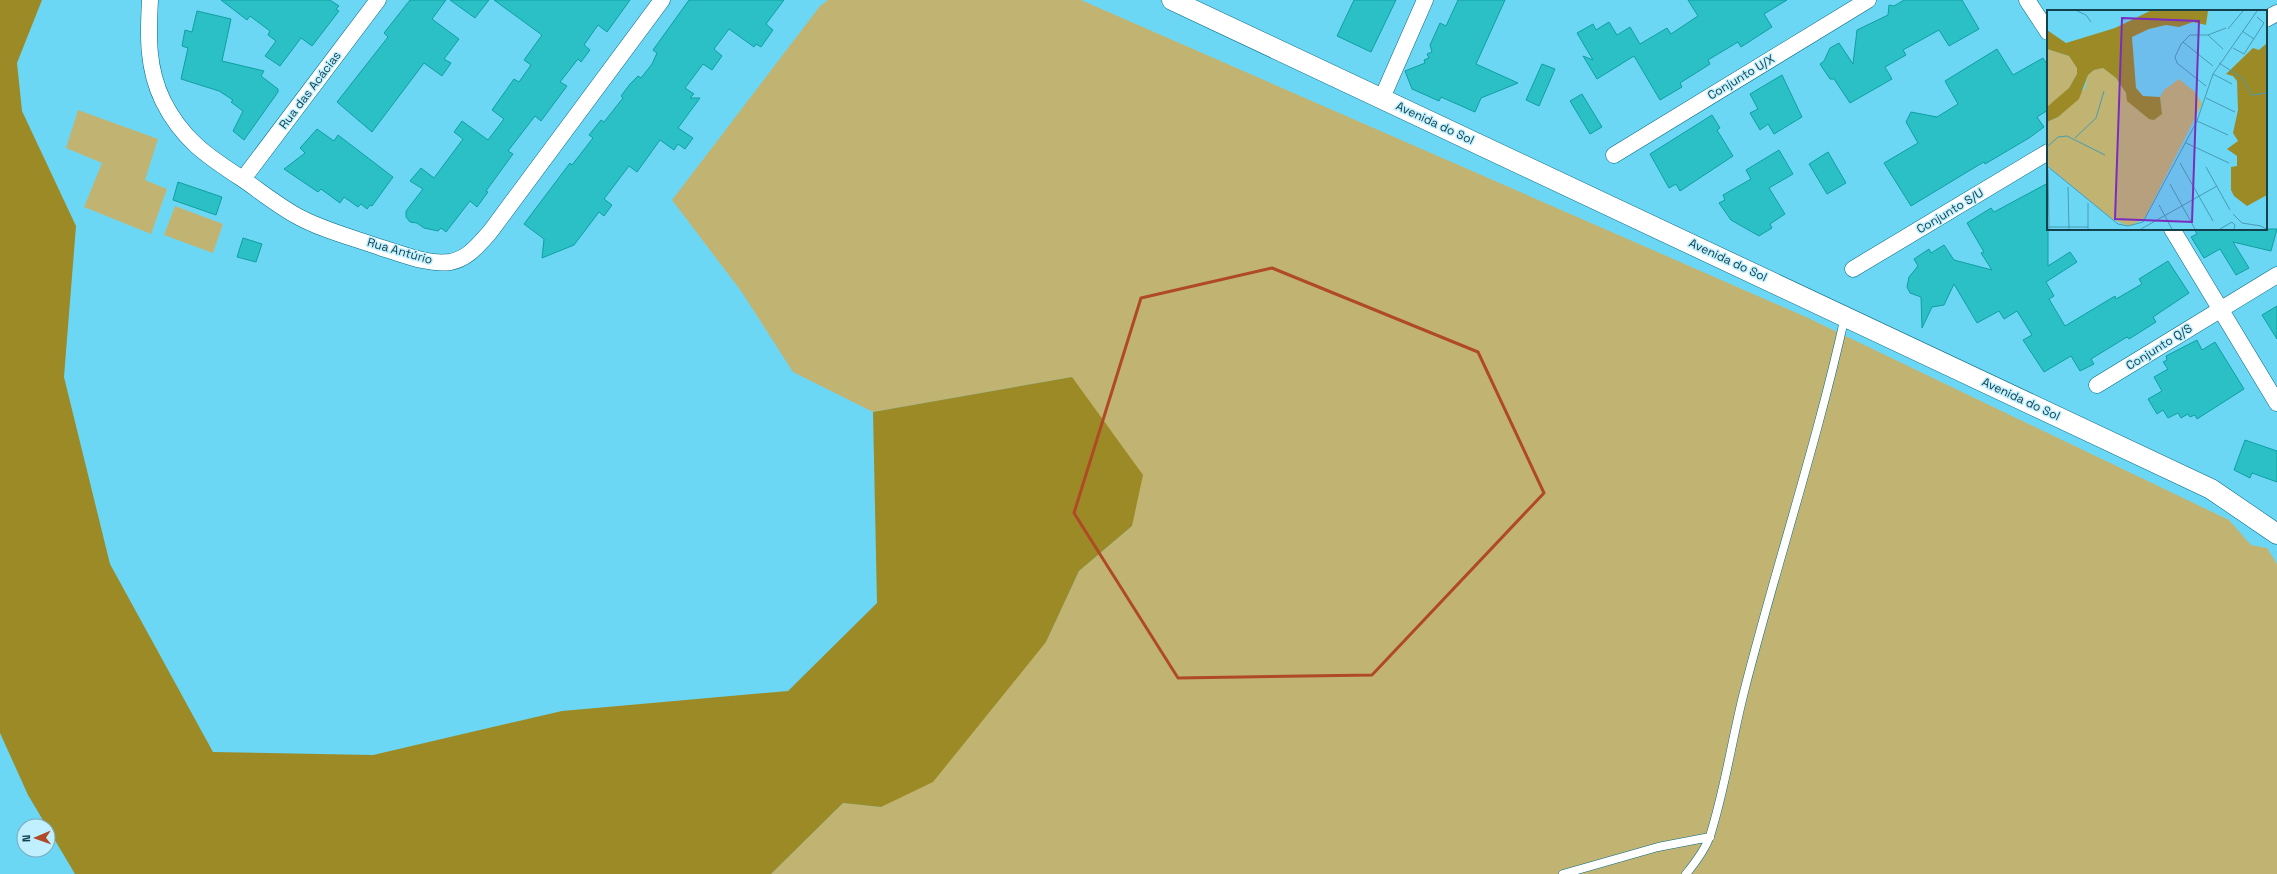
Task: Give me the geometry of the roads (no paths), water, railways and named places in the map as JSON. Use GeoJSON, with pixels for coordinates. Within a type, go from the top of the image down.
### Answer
{"type":"FeatureCollection","features":[{"type":"Feature","properties":{"kind":"street","name":"Rua Antúrio"},"geometry":{"type":"LineString","coordinates":[[150,0],[148,40],[150,65],[163,101],[195,146],[243,179],[264,196],[298,216],[356,239],[415,258],[436,262],[450,262],[464,257],[490,232],[662,0]]}},
{"type":"Feature","properties":{"kind":"street","name":"Rua das Acácias"},"geometry":{"type":"LineString","coordinates":[[243,179],[378,0]]}},
{"type":"Feature","properties":{"kind":"street","name":"Avenida do Sol"},"geometry":{"type":"LineString","coordinates":[[1172,0],[2211,489],[2276,531]]}},
{"type":"Feature","properties":{"kind":"street"},"geometry":{"type":"LineString","coordinates":[[1382,98],[1425,0]]}},
{"type":"Feature","properties":{"kind":"street","name":"Conjunto U/X"},"geometry":{"type":"LineString","coordinates":[[1614,155],[1868,0]]}},
{"type":"Feature","properties":{"kind":"street"},"geometry":{"type":"LineString","coordinates":[[2027,0],[2047,30]]}},
{"type":"Feature","properties":{"kind":"street"},"geometry":{"type":"LineString","coordinates":[[2267,18],[2277,13]]}},
{"type":"Feature","properties":{"kind":"street","name":"Conjunto S/U"},"geometry":{"type":"LineString","coordinates":[[1853,269],[2047,153]]}},
{"type":"Feature","properties":{"kind":"street"},"geometry":{"type":"LineString","coordinates":[[2173,230],[2277,402]]}},
{"type":"Feature","properties":{"kind":"street","name":"Conjunto Q/S"},"geometry":{"type":"LineString","coordinates":[[2097,385],[2277,275]]}},
{"type":"Feature","properties":{"kind":"lane"},"geometry":{"type":"LineString","coordinates":[[1686,874],[1698,860],[1710,837],[1744,692],[1784,544],[1823,413],[1846,316]]}},
{"type":"Feature","properties":{"kind":"lane"},"geometry":{"type":"LineString","coordinates":[[1563,874],[1651,849],[1710,837]]}}]}
